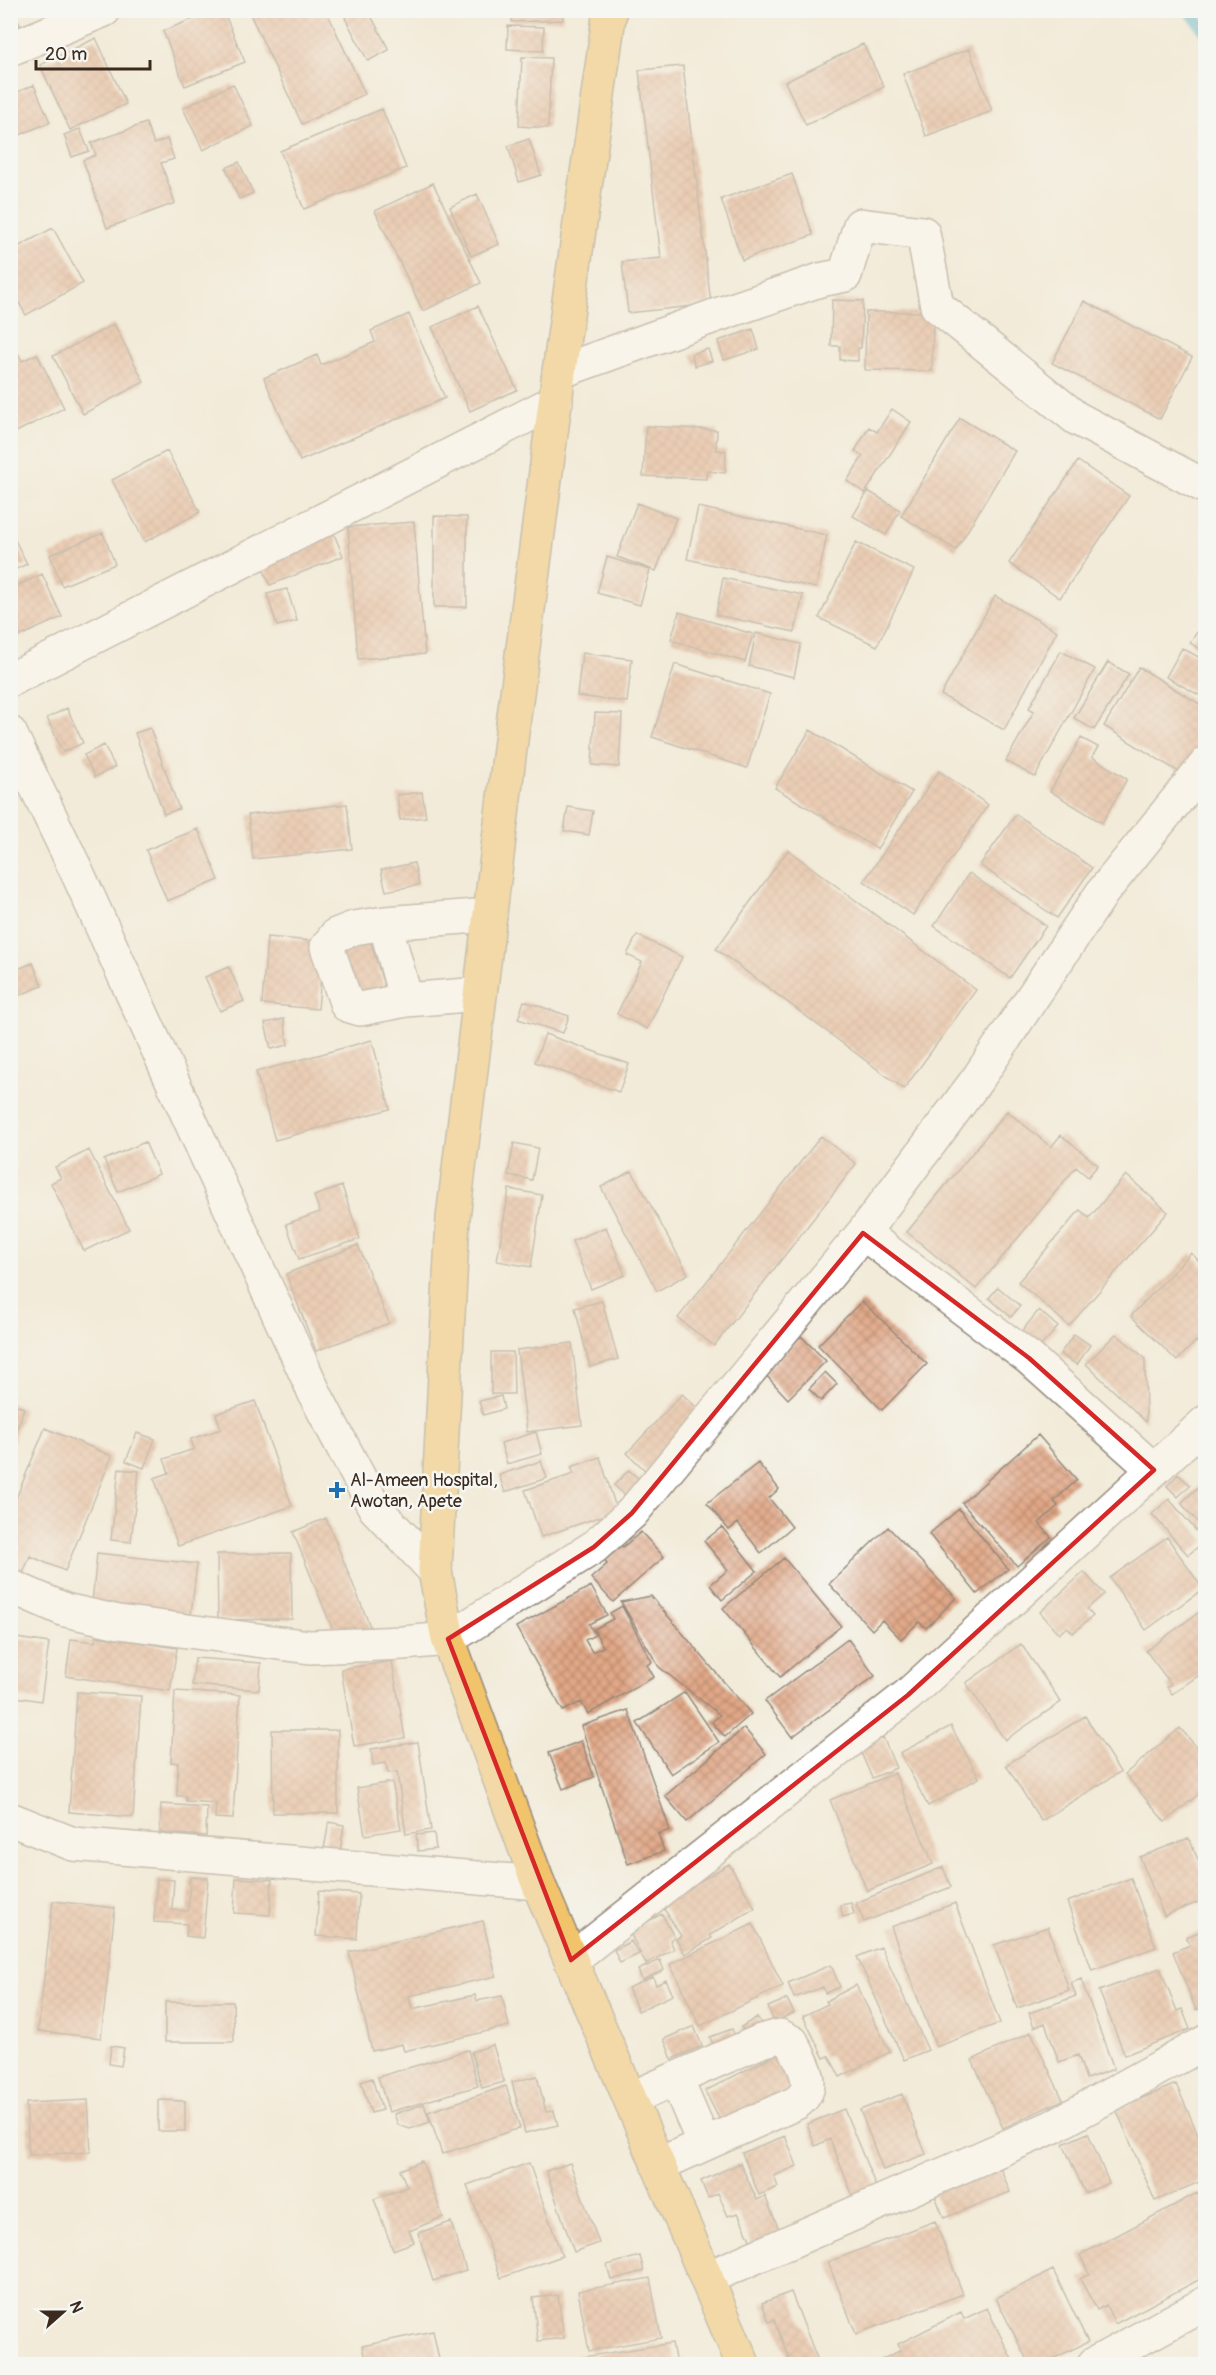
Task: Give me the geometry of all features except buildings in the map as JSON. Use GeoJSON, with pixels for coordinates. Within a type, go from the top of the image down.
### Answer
{"type":"FeatureCollection","features":[{"type":"Feature","properties":{"kind":"main road"},"geometry":{"type":"LineString","coordinates":[[610,10],[513,724],[453,1218],[435,1571],[448,1639],[538,1883],[744,2364]]}},
{"type":"Feature","properties":{"kind":"street"},"geometry":{"type":"LineString","coordinates":[[10,50],[104,10]]}},
{"type":"Feature","properties":{"kind":"street"},"geometry":{"type":"LineString","coordinates":[[10,680],[557,387],[717,315],[820,280],[845,275],[860,225],[923,233],[937,306],[1076,417],[1206,487]]}},
{"type":"Feature","properties":{"kind":"street"},"geometry":{"type":"LineString","coordinates":[[14,750],[77,872],[316,1396],[375,1508],[435,1571]]}},
{"type":"Feature","properties":{"kind":"street"},"geometry":{"type":"LineString","coordinates":[[10,1586],[65,1610],[119,1622],[310,1647],[403,1643],[448,1639],[594,1547],[632,1513],[863,1233],[979,1077],[1102,893],[1206,764]]}},
{"type":"Feature","properties":{"kind":"street"},"geometry":{"type":"LineString","coordinates":[[480,994],[406,1000],[360,1009],[347,1005],[327,947],[336,935],[345,930],[385,923],[490,915]]}},
{"type":"Feature","properties":{"kind":"street"},"geometry":{"type":"LineString","coordinates":[[385,923],[406,1000]]}},
{"type":"Feature","properties":{"kind":"street"},"geometry":{"type":"LineString","coordinates":[[863,1233],[1029,1358],[1154,1470]]}},
{"type":"Feature","properties":{"kind":"street"},"geometry":{"type":"LineString","coordinates":[[571,1960],[908,1695],[1206,1422]]}},
{"type":"Feature","properties":{"kind":"street"},"geometry":{"type":"LineString","coordinates":[[10,1819],[73,1844],[538,1883]]}},
{"type":"Feature","properties":{"kind":"street"},"geometry":{"type":"LineString","coordinates":[[632,2098],[770,2037],[780,2036],[792,2042],[808,2081],[809,2090],[796,2103],[658,2165]]}},
{"type":"Feature","properties":{"kind":"street"},"geometry":{"type":"LineString","coordinates":[[707,2278],[1052,2127],[1206,2042]]}},
{"type":"Feature","properties":{"kind":"street"},"geometry":{"type":"LineString","coordinates":[[676,2079],[704,2144]]}},
{"type":"Feature","properties":{"kind":"street"},"geometry":{"type":"LineString","coordinates":[[1094,2364],[1206,2303]]}},
{"type":"Feature","properties":{"kind":"highlighted area"},"geometry":{"type":"Polygon","coordinates":[[[863,1233],[1029,1358],[1154,1470],[908,1695],[571,1960],[448,1639],[594,1547],[632,1513],[863,1233]]]}},
{"type":"Feature","properties":{"kind":"waterway"},"geometry":{"type":"LineString","coordinates":[[1189,10],[1206,32]]}},
{"type":"Feature","properties":{"kind":"place","name":"Al-Ameen Hospital, Awotan, Apete"},"geometry":{"type":"Point","coordinates":[337,1490]}}]}
